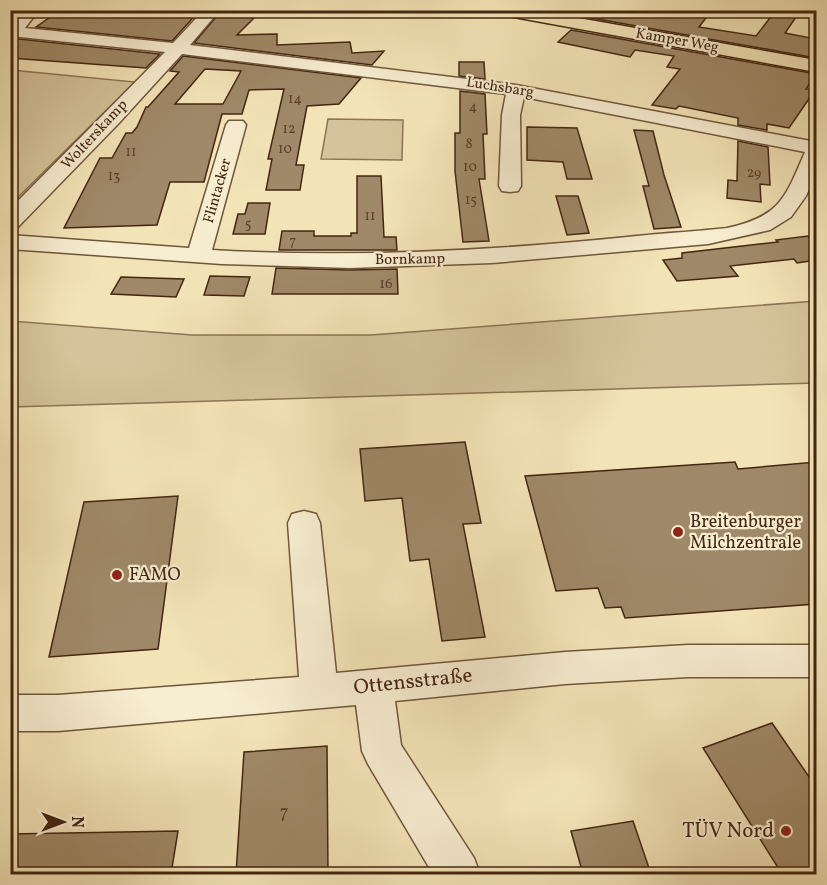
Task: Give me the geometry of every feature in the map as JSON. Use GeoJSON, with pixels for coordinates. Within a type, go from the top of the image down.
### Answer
{"type":"FeatureCollection","features":[{"type":"Feature","properties":{"kind":"main road","name":"Kamper Weg"},"geometry":{"type":"LineString","coordinates":[[502,10],[558,15],[816,66]]}},
{"type":"Feature","properties":{"kind":"street","name":"Wolterskamp"},"geometry":{"type":"LineString","coordinates":[[10,222],[180,48],[213,10]]}},
{"type":"Feature","properties":{"kind":"street"},"geometry":{"type":"LineString","coordinates":[[12,34],[30,11]]}},
{"type":"Feature","properties":{"kind":"street"},"geometry":{"type":"LineString","coordinates":[[12,34],[180,48]]}},
{"type":"Feature","properties":{"kind":"street","name":"Luchsbarg"},"geometry":{"type":"LineString","coordinates":[[180,48],[516,90],[648,113],[816,148]]}},
{"type":"Feature","properties":{"kind":"street"},"geometry":{"type":"LineString","coordinates":[[510,186],[511,115],[516,90]]}},
{"type":"Feature","properties":{"kind":"street","name":"Flintacker"},"geometry":{"type":"LineString","coordinates":[[199,256],[236,124]]}},
{"type":"Feature","properties":{"kind":"street","name":"Bornkamp"},"geometry":{"type":"LineString","coordinates":[[10,242],[199,256],[306,261],[475,258],[607,246],[748,229],[778,217],[806,199],[816,148]]}},
{"type":"Feature","properties":{"kind":"street"},"geometry":{"type":"LineString","coordinates":[[303,523],[319,691]]}},
{"type":"Feature","properties":{"kind":"street","name":"Ottensstraße"},"geometry":{"type":"LineString","coordinates":[[10,713],[58,713],[565,668],[688,661],[816,662]]}},
{"type":"Feature","properties":{"kind":"street"},"geometry":{"type":"LineString","coordinates":[[374,685],[377,727],[382,751],[458,874]]}},
{"type":"Feature","properties":{"kind":"shaded area"},"geometry":{"type":"Polygon","coordinates":[[[11,70],[135,82],[11,204],[11,70]]]}},
{"type":"Feature","properties":{"kind":"shaded area"},"geometry":{"type":"Polygon","coordinates":[[[328,119],[403,120],[402,160],[321,159],[328,119]]]}},
{"type":"Feature","properties":{"kind":"shaded area"},"geometry":{"type":"Polygon","coordinates":[[[816,301],[816,383],[11,407],[11,321],[192,335],[371,335],[816,301]]]}},
{"type":"Feature","properties":{"kind":"building"},"geometry":{"type":"Polygon","coordinates":[[[87,10],[200,10],[172,41],[36,27],[52,16],[87,15],[87,10]]]}},
{"type":"Feature","properties":{"kind":"building"},"geometry":{"type":"Polygon","coordinates":[[[222,10],[262,10],[237,35],[277,34],[277,45],[350,42],[352,53],[384,51],[372,65],[194,43],[222,10]]]}},
{"type":"Feature","properties":{"kind":"building"},"geometry":{"type":"Polygon","coordinates":[[[593,10],[712,10],[699,27],[756,36],[773,14],[796,17],[785,33],[816,39],[816,58],[586,17],[593,10]]]}},
{"type":"Feature","properties":{"kind":"building"},"geometry":{"type":"Polygon","coordinates":[[[571,30],[816,74],[806,89],[815,90],[789,128],[767,124],[767,130],[738,125],[738,118],[679,106],[676,109],[652,105],[680,69],[667,67],[674,56],[635,50],[630,57],[558,42],[571,30]]]}},
{"type":"Feature","properties":{"kind":"building"},"geometry":{"type":"Polygon","coordinates":[[[19,39],[160,54],[146,68],[10,58],[10,45],[19,39]]]}},
{"type":"Feature","properties":{"kind":"building"},"geometry":{"type":"Polygon","coordinates":[[[183,56],[361,78],[339,104],[307,106],[296,165],[304,165],[300,190],[266,190],[272,159],[268,159],[284,89],[249,90],[242,114],[222,114],[204,182],[170,182],[157,225],[64,228],[100,158],[112,158],[126,133],[132,133],[137,127],[146,107],[179,72],[170,71],[183,56]],[[205,69],[175,104],[223,104],[241,71],[205,69]]]}},
{"type":"Feature","properties":{"kind":"building"},"geometry":{"type":"Polygon","coordinates":[[[459,62],[484,62],[485,79],[459,76],[459,62]]]}},
{"type":"Feature","properties":{"kind":"building"},"geometry":{"type":"Polygon","coordinates":[[[460,91],[485,94],[487,134],[483,134],[485,179],[479,179],[489,241],[463,242],[455,171],[455,133],[460,133],[460,91]]]}},
{"type":"Feature","properties":{"kind":"building"},"geometry":{"type":"Polygon","coordinates":[[[527,127],[577,128],[592,179],[567,179],[563,162],[527,160],[527,127]]]}},
{"type":"Feature","properties":{"kind":"building"},"geometry":{"type":"Polygon","coordinates":[[[634,130],[653,131],[681,227],[654,229],[643,186],[649,186],[634,130]]]}},
{"type":"Feature","properties":{"kind":"building"},"geometry":{"type":"Polygon","coordinates":[[[738,141],[768,147],[770,185],[760,184],[761,202],[727,198],[728,180],[737,181],[738,141]]]}},
{"type":"Feature","properties":{"kind":"building"},"geometry":{"type":"Polygon","coordinates":[[[357,176],[381,176],[384,237],[396,237],[397,250],[279,250],[282,231],[314,231],[314,236],[351,236],[351,233],[357,233],[357,176]]]}},
{"type":"Feature","properties":{"kind":"building"},"geometry":{"type":"Polygon","coordinates":[[[556,196],[578,196],[589,233],[567,235],[556,196]]]}},
{"type":"Feature","properties":{"kind":"building"},"geometry":{"type":"Polygon","coordinates":[[[248,203],[270,203],[265,234],[233,234],[238,214],[245,214],[248,203]]]}},
{"type":"Feature","properties":{"kind":"building"},"geometry":{"type":"Polygon","coordinates":[[[808,236],[816,245],[816,260],[797,263],[794,259],[730,266],[738,276],[677,281],[663,260],[682,258],[682,253],[778,242],[776,240],[808,236]]]}},
{"type":"Feature","properties":{"kind":"building"},"geometry":{"type":"Polygon","coordinates":[[[276,268],[397,269],[398,294],[272,294],[276,268]]]}},
{"type":"Feature","properties":{"kind":"building"},"geometry":{"type":"Polygon","coordinates":[[[210,276],[250,277],[244,296],[204,295],[210,276]]]}},
{"type":"Feature","properties":{"kind":"building"},"geometry":{"type":"Polygon","coordinates":[[[121,277],[184,279],[176,297],[111,294],[121,277]]]}},
{"type":"Feature","properties":{"kind":"building"},"geometry":{"type":"Polygon","coordinates":[[[465,442],[481,523],[463,524],[485,637],[442,641],[429,559],[410,561],[402,498],[365,501],[360,449],[465,442]]]}},
{"type":"Feature","properties":{"kind":"building","name":"Breitenburger Milchzentrale"},"geometry":{"type":"Polygon","coordinates":[[[735,462],[738,469],[816,462],[816,604],[625,618],[621,607],[605,608],[598,588],[556,591],[525,476],[735,462]]]}},
{"type":"Feature","properties":{"kind":"building","name":"FAMO"},"geometry":{"type":"Polygon","coordinates":[[[178,496],[158,649],[49,657],[84,502],[178,496]]]}},
{"type":"Feature","properties":{"kind":"building","name":"TÜV Nord"},"geometry":{"type":"Polygon","coordinates":[[[772,723],[816,787],[816,874],[782,874],[703,748],[772,723]]]}},
{"type":"Feature","properties":{"kind":"building"},"geometry":{"type":"Polygon","coordinates":[[[327,746],[328,874],[236,874],[244,752],[327,746]]]}},
{"type":"Feature","properties":{"kind":"building"},"geometry":{"type":"Polygon","coordinates":[[[633,821],[651,874],[583,874],[571,831],[633,821]]]}},
{"type":"Feature","properties":{"kind":"building"},"geometry":{"type":"Polygon","coordinates":[[[178,831],[171,874],[10,874],[10,834],[178,831]]]}},
{"type":"Feature","properties":{"kind":"place","name":"Breitenburger Milchzentrale"},"geometry":{"type":"Point","coordinates":[678,532]}},
{"type":"Feature","properties":{"kind":"place","name":"FAMO"},"geometry":{"type":"Point","coordinates":[117,575]}},
{"type":"Feature","properties":{"kind":"place","name":"TÜV Nord"},"geometry":{"type":"Point","coordinates":[786,831]}}]}
